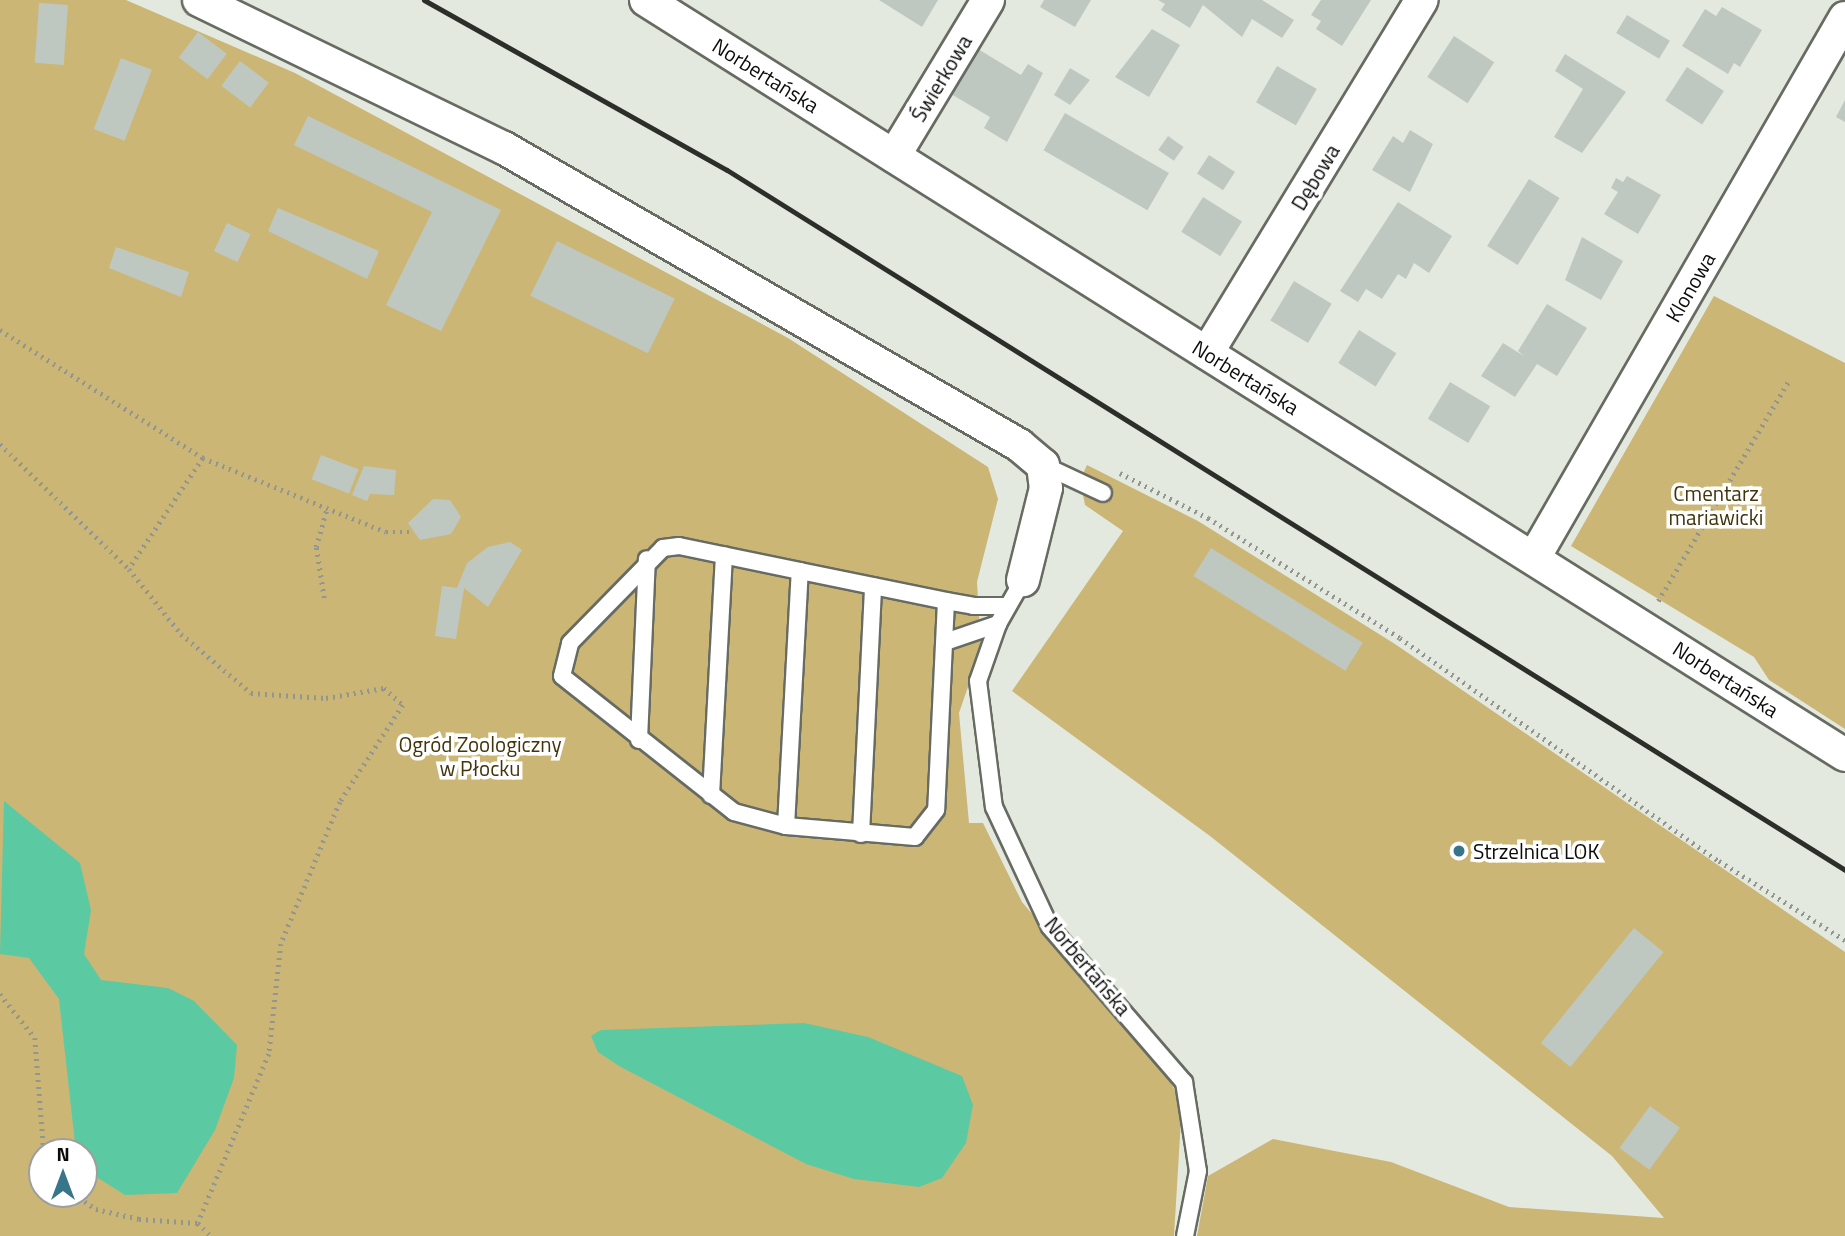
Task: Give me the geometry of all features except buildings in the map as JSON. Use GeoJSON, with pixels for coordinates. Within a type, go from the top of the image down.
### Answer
{"type":"FeatureCollection","features":[{"type":"Feature","properties":{"kind":"street"},"geometry":{"type":"LineString","coordinates":[[199,0],[504,148],[960,409],[1043,465]]}},
{"type":"Feature","properties":{"kind":"street","name":"Norbertańska"},"geometry":{"type":"LineString","coordinates":[[646,0],[1535,556],[1845,755]]}},
{"type":"Feature","properties":{"kind":"street","name":"Świerkowa"},"geometry":{"type":"LineString","coordinates":[[894,156],[988,0]]}},
{"type":"Feature","properties":{"kind":"street","name":"Dębowa"},"geometry":{"type":"LineString","coordinates":[[1207,353],[1422,0]]}},
{"type":"Feature","properties":{"kind":"street","name":"Klonowa"},"geometry":{"type":"LineString","coordinates":[[1535,556],[1845,18]]}},
{"type":"Feature","properties":{"kind":"street","name":"Norbertańska"},"geometry":{"type":"LineString","coordinates":[[1023,579],[1046,488],[1043,465]]}},
{"type":"Feature","properties":{"kind":"lane"},"geometry":{"type":"LineString","coordinates":[[1043,465],[1103,493]]}},
{"type":"Feature","properties":{"kind":"lane"},"geometry":{"type":"LineString","coordinates":[[946,601],[932,819],[915,837],[786,826],[734,813],[571,687],[562,663],[569,643],[647,559],[679,546],[946,601],[1006,606]]}},
{"type":"Feature","properties":{"kind":"lane"},"geometry":{"type":"LineString","coordinates":[[711,795],[724,555]]}},
{"type":"Feature","properties":{"kind":"lane"},"geometry":{"type":"LineString","coordinates":[[639,740],[647,559]]}},
{"type":"Feature","properties":{"kind":"lane"},"geometry":{"type":"LineString","coordinates":[[786,826],[800,570]]}},
{"type":"Feature","properties":{"kind":"lane","name":"Norbertańska"},"geometry":{"type":"LineString","coordinates":[[1023,579],[998,624],[978,681],[994,807],[1051,927],[1184,1082],[1198,1171],[1185,1236]]}},
{"type":"Feature","properties":{"kind":"lane"},"geometry":{"type":"LineString","coordinates":[[861,834],[873,586]]}},
{"type":"Feature","properties":{"kind":"lane"},"geometry":{"type":"LineString","coordinates":[[945,642],[998,624]]}},
{"type":"Feature","properties":{"kind":"path"},"geometry":{"type":"LineString","coordinates":[[0,330],[203,458],[386,532],[414,532]]}},
{"type":"Feature","properties":{"kind":"path"},"geometry":{"type":"LineString","coordinates":[[1654,607],[1788,382]]}},
{"type":"Feature","properties":{"kind":"path"},"geometry":{"type":"LineString","coordinates":[[0,444],[129,569],[181,634],[251,693],[326,698],[384,688],[403,705],[340,802],[281,944],[269,1054],[198,1223]]}},
{"type":"Feature","properties":{"kind":"path"},"geometry":{"type":"LineString","coordinates":[[129,569],[203,458]]}},
{"type":"Feature","properties":{"kind":"path"},"geometry":{"type":"LineString","coordinates":[[1111,468],[1208,518],[1400,638],[1719,861],[1845,940]]}},
{"type":"Feature","properties":{"kind":"path"},"geometry":{"type":"LineString","coordinates":[[324,598],[316,547],[327,508]]}},
{"type":"Feature","properties":{"kind":"path"},"geometry":{"type":"LineString","coordinates":[[0,994],[35,1038],[43,1138]]}},
{"type":"Feature","properties":{"kind":"path"},"geometry":{"type":"LineString","coordinates":[[94,1208],[139,1219],[198,1223],[211,1236]]}},
{"type":"Feature","properties":{"kind":"green space","name":"Ogród Zoologiczny w Płocku"},"geometry":{"type":"Polygon","coordinates":[[[0,0],[126,0],[295,73],[788,338],[988,467],[998,499],[977,582],[981,649],[959,713],[969,823],[983,823],[1022,902],[1163,1069],[1182,1103],[1174,1236],[0,1236],[0,0]]]}},
{"type":"Feature","properties":{"kind":"green space","name":"Cmentarz mariawicki"},"geometry":{"type":"Polygon","coordinates":[[[1714,296],[1845,363],[1845,729],[1769,680],[1754,657],[1571,546],[1714,296]]]}},
{"type":"Feature","properties":{"kind":"green space","name":"Strzelnica LOK"},"geometry":{"type":"Polygon","coordinates":[[[1087,465],[1198,521],[1395,644],[1845,952],[1845,1236],[1197,1236],[1208,1176],[1273,1139],[1391,1162],[1509,1207],[1664,1218],[1612,1156],[1210,836],[1012,691],[1123,531],[1085,505],[1080,480],[1087,465]]]}},
{"type":"Feature","properties":{"kind":"shaded area"},"geometry":{"type":"Polygon","coordinates":[[[4,801],[80,863],[91,910],[84,954],[101,980],[168,988],[194,1001],[237,1045],[234,1078],[215,1130],[177,1193],[125,1195],[98,1178],[98,1138],[74,1138],[59,999],[29,958],[0,954],[4,801]]]}},
{"type":"Feature","properties":{"kind":"shaded area"},"geometry":{"type":"Polygon","coordinates":[[[804,1023],[868,1037],[962,1076],[973,1105],[966,1143],[942,1178],[919,1187],[854,1179],[806,1164],[619,1066],[598,1052],[591,1036],[601,1030],[804,1023]]]}},
{"type":"Feature","properties":{"kind":"railway"},"geometry":{"type":"LineString","coordinates":[[424,0],[727,170],[1845,870]]}},
{"type":"Feature","properties":{"kind":"place","name":"Strzelnica LOK"},"geometry":{"type":"Point","coordinates":[1459,851]}}]}
